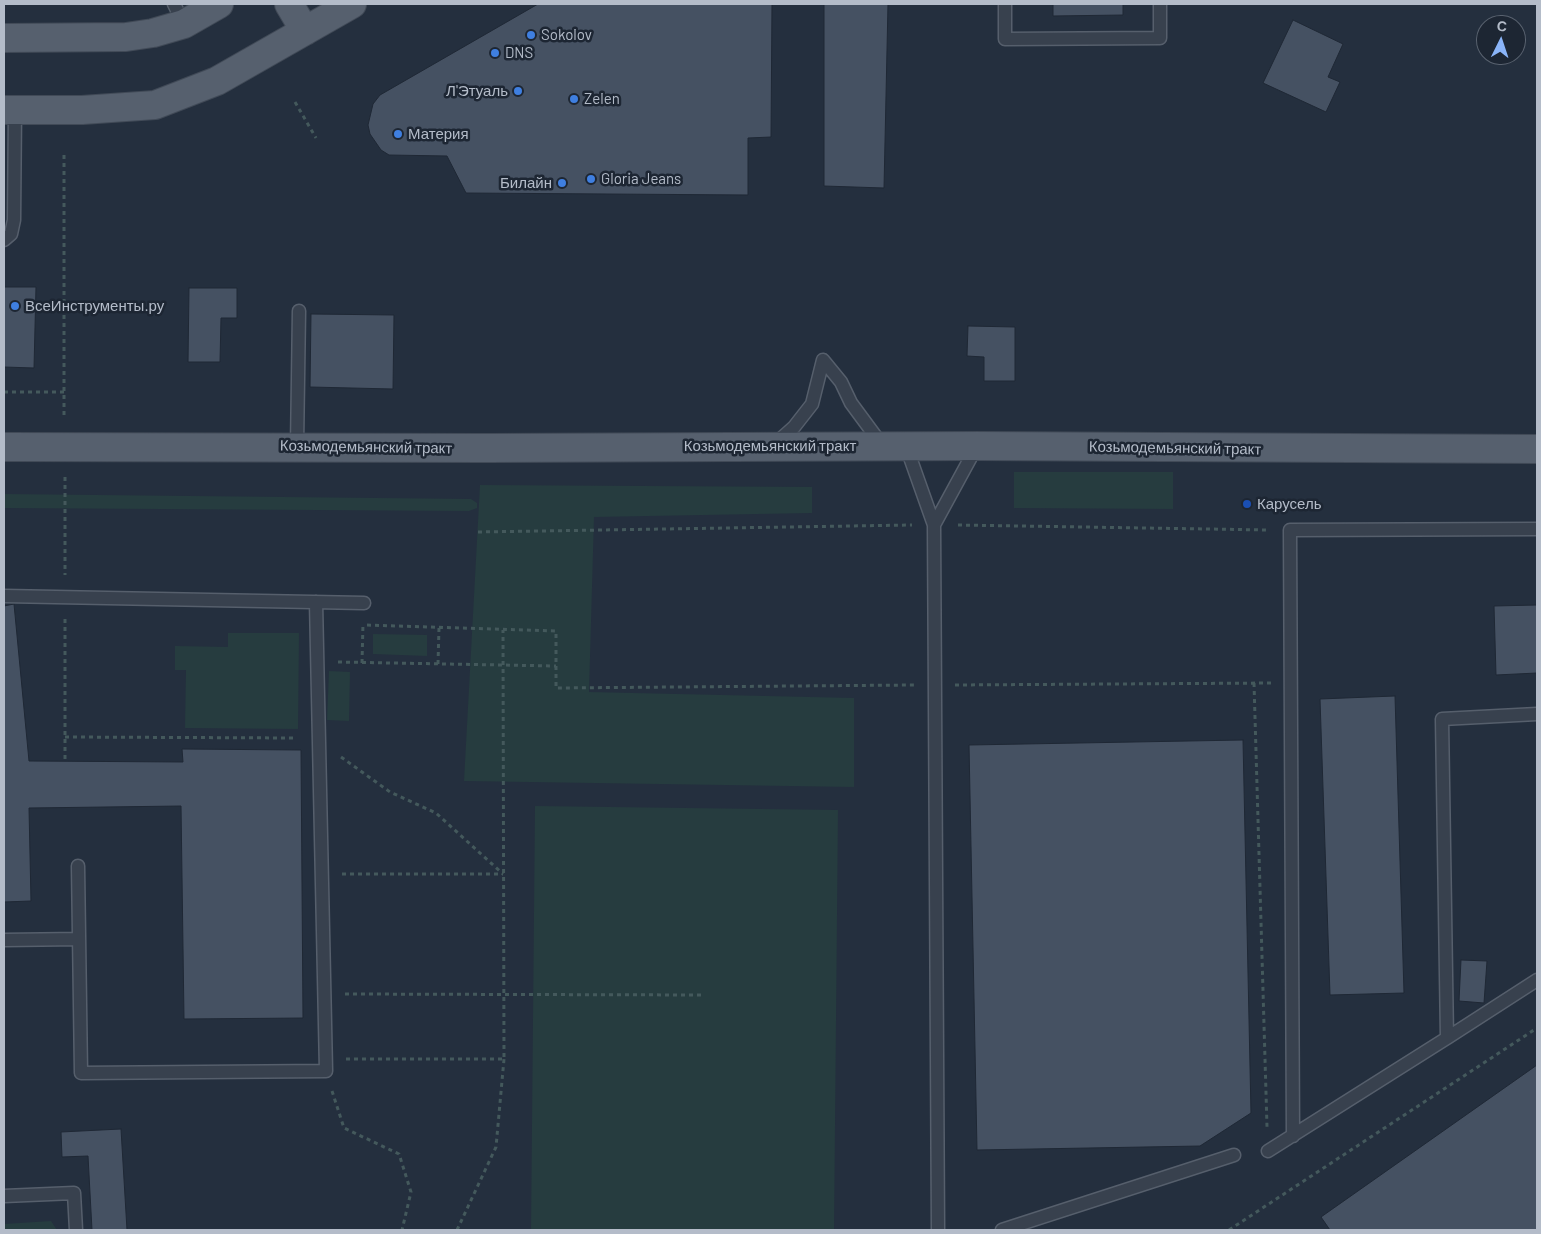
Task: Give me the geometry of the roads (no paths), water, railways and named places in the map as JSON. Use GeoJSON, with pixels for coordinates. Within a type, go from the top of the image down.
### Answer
{"type":"FeatureCollection","features":[{"type":"Feature","properties":{"kind":"main road"},"geometry":{"type":"LineString","coordinates":[[4,38],[126,37],[153,33],[179,14],[219,4]]}},
{"type":"Feature","properties":{"kind":"main road"},"geometry":{"type":"LineString","coordinates":[[289,4],[305,31]]}},
{"type":"Feature","properties":{"kind":"main road"},"geometry":{"type":"LineString","coordinates":[[10,110],[100,110],[155,105],[217,81],[352,4]]}},
{"type":"Feature","properties":{"kind":"main road","name":"Козьмодемьянский тракт"},"geometry":{"type":"LineString","coordinates":[[4,446],[487,448],[774,445],[1537,450]]}},
{"type":"Feature","properties":{"kind":"lane"},"geometry":{"type":"LineString","coordinates":[[1005,4],[1005,38],[1160,38],[1160,4]]}},
{"type":"Feature","properties":{"kind":"lane"},"geometry":{"type":"LineString","coordinates":[[4,240],[11,234],[14,220],[10,110]]}},
{"type":"Feature","properties":{"kind":"lane"},"geometry":{"type":"LineString","coordinates":[[297,446],[299,311]]}},
{"type":"Feature","properties":{"kind":"lane"},"geometry":{"type":"LineString","coordinates":[[774,445],[794,427],[812,404],[823,360],[841,382],[851,402],[894,446],[934,525],[938,1230]]}},
{"type":"Feature","properties":{"kind":"lane"},"geometry":{"type":"LineString","coordinates":[[934,525],[976,446]]}},
{"type":"Feature","properties":{"kind":"lane"},"geometry":{"type":"LineString","coordinates":[[1293,1136],[1290,530],[1537,529]]}},
{"type":"Feature","properties":{"kind":"lane"},"geometry":{"type":"LineString","coordinates":[[4,596],[364,602]]}},
{"type":"Feature","properties":{"kind":"lane"},"geometry":{"type":"LineString","coordinates":[[78,866],[81,1073],[326,1065],[316,602]]}},
{"type":"Feature","properties":{"kind":"lane"},"geometry":{"type":"LineString","coordinates":[[1447,1038],[1442,719],[1537,714]]}},
{"type":"Feature","properties":{"kind":"lane"},"geometry":{"type":"LineString","coordinates":[[4,940],[79,938]]}},
{"type":"Feature","properties":{"kind":"lane"},"geometry":{"type":"LineString","coordinates":[[1268,1151],[1537,980]]}},
{"type":"Feature","properties":{"kind":"lane"},"geometry":{"type":"LineString","coordinates":[[1002,1230],[1234,1155]]}},
{"type":"Feature","properties":{"kind":"lane"},"geometry":{"type":"LineString","coordinates":[[4,1196],[74,1193],[76,1230]]}},
{"type":"Feature","properties":{"kind":"place","name":"Sokolov"},"geometry":{"type":"Point","coordinates":[531,35]}},
{"type":"Feature","properties":{"kind":"place","name":"DNS"},"geometry":{"type":"Point","coordinates":[495,53]}},
{"type":"Feature","properties":{"kind":"place","name":"Л'Этуаль"},"geometry":{"type":"Point","coordinates":[518,91]}},
{"type":"Feature","properties":{"kind":"place","name":"Zelen"},"geometry":{"type":"Point","coordinates":[574,99]}},
{"type":"Feature","properties":{"kind":"place","name":"Материя"},"geometry":{"type":"Point","coordinates":[398,134]}},
{"type":"Feature","properties":{"kind":"place","name":"Gloria Jeans"},"geometry":{"type":"Point","coordinates":[591,179]}},
{"type":"Feature","properties":{"kind":"place","name":"Билайн"},"geometry":{"type":"Point","coordinates":[562,183]}},
{"type":"Feature","properties":{"kind":"place","name":"ВсеИнструменты.ру"},"geometry":{"type":"Point","coordinates":[15,306]}},
{"type":"Feature","properties":{"kind":"place","name":"Карусель"},"geometry":{"type":"Point","coordinates":[1247,504]}}]}
